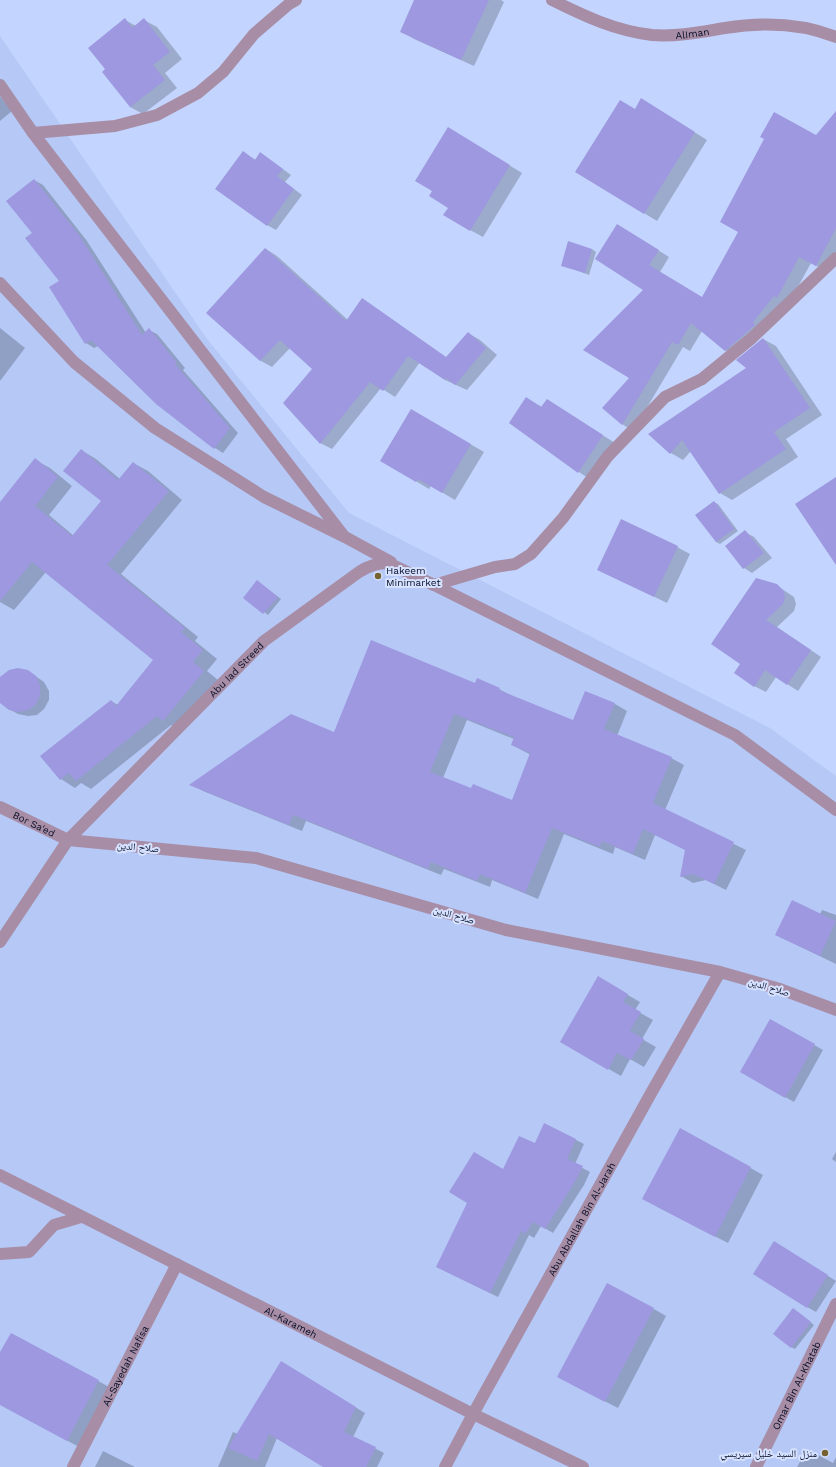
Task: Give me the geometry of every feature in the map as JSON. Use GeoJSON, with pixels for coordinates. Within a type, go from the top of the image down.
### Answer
{"type":"FeatureCollection","features":[{"type":"Feature","properties":{"kind":"street"},"geometry":{"type":"LineString","coordinates":[[33,133],[115,126],[157,115],[198,93],[223,72],[254,34],[289,4],[296,0]]}},
{"type":"Feature","properties":{"kind":"street","name":"AlIman"},"geometry":{"type":"LineString","coordinates":[[552,0],[602,23],[627,31],[653,35],[679,35],[751,25],[778,25],[804,28],[836,37]]}},
{"type":"Feature","properties":{"kind":"street"},"geometry":{"type":"LineString","coordinates":[[0,85],[33,133],[345,537]]}},
{"type":"Feature","properties":{"kind":"street"},"geometry":{"type":"LineString","coordinates":[[434,585],[495,567],[515,564],[531,554],[563,518],[608,456],[665,397],[702,379],[752,338],[836,258]]}},
{"type":"Feature","properties":{"kind":"street"},"geometry":{"type":"LineString","coordinates":[[0,283],[74,362],[155,428],[264,497],[345,537],[434,585],[735,735],[836,810]]}},
{"type":"Feature","properties":{"kind":"street","name":"Abu Iad Streed"},"geometry":{"type":"LineString","coordinates":[[0,942],[68,840],[264,641],[368,566],[388,563],[434,585]]}},
{"type":"Feature","properties":{"kind":"street","name":"Bor Sa'ed"},"geometry":{"type":"LineString","coordinates":[[0,808],[68,840]]}},
{"type":"Feature","properties":{"kind":"street","name":"صلاح الدين"},"geometry":{"type":"LineString","coordinates":[[68,840],[256,858],[506,930],[720,972],[780,989],[836,1010]]}},
{"type":"Feature","properties":{"kind":"street","name":"Abu Abdallah Bin Al-Jarah"},"geometry":{"type":"LineString","coordinates":[[445,1467],[650,1095],[720,972]]}},
{"type":"Feature","properties":{"kind":"street","name":"Al-Karameh"},"geometry":{"type":"LineString","coordinates":[[0,1175],[473,1414],[583,1467]]}},
{"type":"Feature","properties":{"kind":"street"},"geometry":{"type":"LineString","coordinates":[[0,1254],[29,1252],[54,1225],[81,1217]]}},
{"type":"Feature","properties":{"kind":"street","name":"Al-Sayedah Nafisa"},"geometry":{"type":"LineString","coordinates":[[73,1467],[177,1264]]}},
{"type":"Feature","properties":{"kind":"street","name":"Omar Bin Al-Khatab"},"geometry":{"type":"LineString","coordinates":[[756,1467],[836,1304]]}},
{"type":"Feature","properties":{"kind":"shaded area"},"geometry":{"type":"Polygon","coordinates":[[[0,36],[207,339],[349,513],[770,728],[836,776],[836,1467],[0,1467],[0,36]]]}},
{"type":"Feature","properties":{"kind":"building"},"geometry":{"type":"Polygon","coordinates":[[[414,0],[489,0],[461,60],[400,32],[414,0]]]}},
{"type":"Feature","properties":{"kind":"building"},"geometry":{"type":"Polygon","coordinates":[[[125,18],[132,28],[144,18],[170,52],[153,65],[165,80],[130,107],[102,72],[105,69],[88,48],[125,18]]]}},
{"type":"Feature","properties":{"kind":"building"},"geometry":{"type":"Polygon","coordinates":[[[641,98],[695,132],[644,214],[575,172],[620,100],[635,109],[641,98]]]}},
{"type":"Feature","properties":{"kind":"building"},"geometry":{"type":"Polygon","coordinates":[[[836,111],[836,228],[816,266],[799,257],[777,298],[774,296],[753,322],[755,325],[725,351],[691,323],[678,345],[672,342],[622,425],[602,408],[629,378],[583,350],[643,290],[595,259],[617,224],[659,250],[649,265],[702,297],[738,232],[720,222],[764,139],[760,137],[774,112],[816,135],[836,111]]]}},
{"type":"Feature","properties":{"kind":"building"},"geometry":{"type":"Polygon","coordinates":[[[448,127],[510,165],[470,231],[443,215],[448,208],[429,196],[432,191],[415,181],[448,127]]]}},
{"type":"Feature","properties":{"kind":"building"},"geometry":{"type":"Polygon","coordinates":[[[243,151],[255,160],[260,152],[283,169],[277,176],[294,189],[267,226],[215,189],[243,151]]]}},
{"type":"Feature","properties":{"kind":"building"},"geometry":{"type":"Polygon","coordinates":[[[34,179],[79,235],[142,335],[149,328],[177,363],[175,364],[230,428],[214,449],[156,404],[91,340],[85,344],[49,287],[59,281],[25,238],[32,233],[6,201],[34,179]]]}},
{"type":"Feature","properties":{"kind":"building"},"geometry":{"type":"Polygon","coordinates":[[[568,241],[592,249],[585,273],[561,266],[568,241]]]}},
{"type":"Feature","properties":{"kind":"building"},"geometry":{"type":"Polygon","coordinates":[[[265,248],[346,321],[362,298],[446,357],[468,332],[486,348],[455,385],[446,378],[445,380],[408,356],[383,391],[370,382],[320,444],[283,403],[312,369],[280,340],[260,361],[206,313],[265,248]]]}},
{"type":"Feature","properties":{"kind":"building"},"geometry":{"type":"Polygon","coordinates":[[[763,338],[810,408],[774,432],[786,449],[719,494],[682,440],[670,454],[648,434],[746,368],[736,360],[763,338]]]}},
{"type":"Feature","properties":{"kind":"building"},"geometry":{"type":"Polygon","coordinates":[[[526,397],[541,407],[547,399],[603,435],[578,473],[509,423],[526,397]]]}},
{"type":"Feature","properties":{"kind":"building"},"geometry":{"type":"Polygon","coordinates":[[[411,409],[471,444],[442,493],[418,479],[416,482],[380,461],[411,409]]]}},
{"type":"Feature","properties":{"kind":"building"},"geometry":{"type":"Polygon","coordinates":[[[81,449],[118,480],[133,462],[169,491],[107,565],[185,628],[181,632],[203,650],[193,662],[204,671],[163,721],[157,716],[76,781],[69,773],[60,780],[40,756],[111,700],[116,706],[153,660],[32,562],[0,601],[0,502],[35,458],[58,477],[35,506],[72,536],[101,501],[63,471],[81,449]]]}},
{"type":"Feature","properties":{"kind":"building"},"geometry":{"type":"Polygon","coordinates":[[[836,477],[836,565],[795,504],[836,477]]]}},
{"type":"Feature","properties":{"kind":"building"},"geometry":{"type":"Polygon","coordinates":[[[714,501],[734,529],[716,542],[695,515],[714,501]]]}},
{"type":"Feature","properties":{"kind":"building"},"geometry":{"type":"Polygon","coordinates":[[[621,519],[678,546],[654,597],[597,570],[621,519]]]}},
{"type":"Feature","properties":{"kind":"building"},"geometry":{"type":"Polygon","coordinates":[[[745,530],[764,553],[743,569],[725,546],[745,530]]]}},
{"type":"Feature","properties":{"kind":"building"},"geometry":{"type":"Polygon","coordinates":[[[756,578],[777,584],[783,590],[785,597],[783,604],[766,620],[811,650],[787,685],[765,670],[754,687],[734,673],[740,664],[711,644],[756,578]]]}},
{"type":"Feature","properties":{"kind":"building"},"geometry":{"type":"Polygon","coordinates":[[[257,580],[278,597],[263,614],[243,598],[257,580]]]}},
{"type":"Feature","properties":{"kind":"building"},"geometry":{"type":"Polygon","coordinates":[[[371,640],[475,683],[477,678],[500,688],[499,690],[573,720],[585,691],[615,703],[604,729],[672,757],[653,803],[734,842],[714,884],[693,874],[680,877],[685,850],[643,829],[633,854],[602,841],[600,847],[552,828],[525,893],[480,874],[477,881],[431,862],[428,869],[293,815],[289,825],[189,785],[291,714],[334,732],[371,640]],[[454,714],[430,772],[471,788],[473,784],[512,800],[530,753],[511,745],[514,737],[454,714]]]}},
{"type":"Feature","properties":{"kind":"building"},"geometry":{"type":"Polygon","coordinates":[[[18,668],[28,670],[36,676],[40,685],[40,695],[36,704],[28,710],[18,712],[9,710],[0,703],[0,677],[9,670],[18,668]]]}},
{"type":"Feature","properties":{"kind":"building"},"geometry":{"type":"Polygon","coordinates":[[[792,900],[836,921],[820,956],[775,935],[792,900]]]}},
{"type":"Feature","properties":{"kind":"building"},"geometry":{"type":"Polygon","coordinates":[[[598,976],[628,994],[623,1002],[641,1012],[630,1031],[644,1039],[631,1060],[617,1053],[608,1070],[560,1042],[598,976]]]}},
{"type":"Feature","properties":{"kind":"building"},"geometry":{"type":"Polygon","coordinates":[[[770,1019],[815,1044],[785,1098],[740,1072],[770,1019]]]}},
{"type":"Feature","properties":{"kind":"building"},"geometry":{"type":"Polygon","coordinates":[[[544,1123],[576,1139],[567,1159],[583,1166],[576,1180],[545,1229],[533,1222],[525,1234],[521,1231],[490,1293],[436,1267],[467,1203],[449,1192],[474,1152],[503,1169],[519,1136],[535,1143],[544,1123]]]}},
{"type":"Feature","properties":{"kind":"building"},"geometry":{"type":"Polygon","coordinates":[[[680,1128],[751,1167],[715,1237],[642,1199],[680,1128]]]}},
{"type":"Feature","properties":{"kind":"building"},"geometry":{"type":"Polygon","coordinates":[[[774,1241],[828,1275],[807,1308],[753,1274],[774,1241]]]}},
{"type":"Feature","properties":{"kind":"building"},"geometry":{"type":"Polygon","coordinates":[[[607,1283],[654,1308],[605,1402],[557,1377],[607,1283]]]}},
{"type":"Feature","properties":{"kind":"building"},"geometry":{"type":"Polygon","coordinates":[[[793,1308],[811,1322],[791,1348],[773,1334],[793,1308]]]}},
{"type":"Feature","properties":{"kind":"building"},"geometry":{"type":"Polygon","coordinates":[[[11,1333],[99,1380],[67,1441],[0,1405],[0,1352],[11,1333]]]}},
{"type":"Feature","properties":{"kind":"building"},"geometry":{"type":"Polygon","coordinates":[[[281,1361],[356,1407],[344,1432],[376,1447],[366,1467],[323,1467],[269,1434],[257,1461],[228,1448],[281,1361]]]}},
{"type":"Feature","properties":{"kind":"place","name":"Hakeem Minimarket"},"geometry":{"type":"Point","coordinates":[378,576]}},
{"type":"Feature","properties":{"kind":"place","name":"منزل السيد خليل سيريسي"},"geometry":{"type":"Point","coordinates":[825,1453]}}]}
